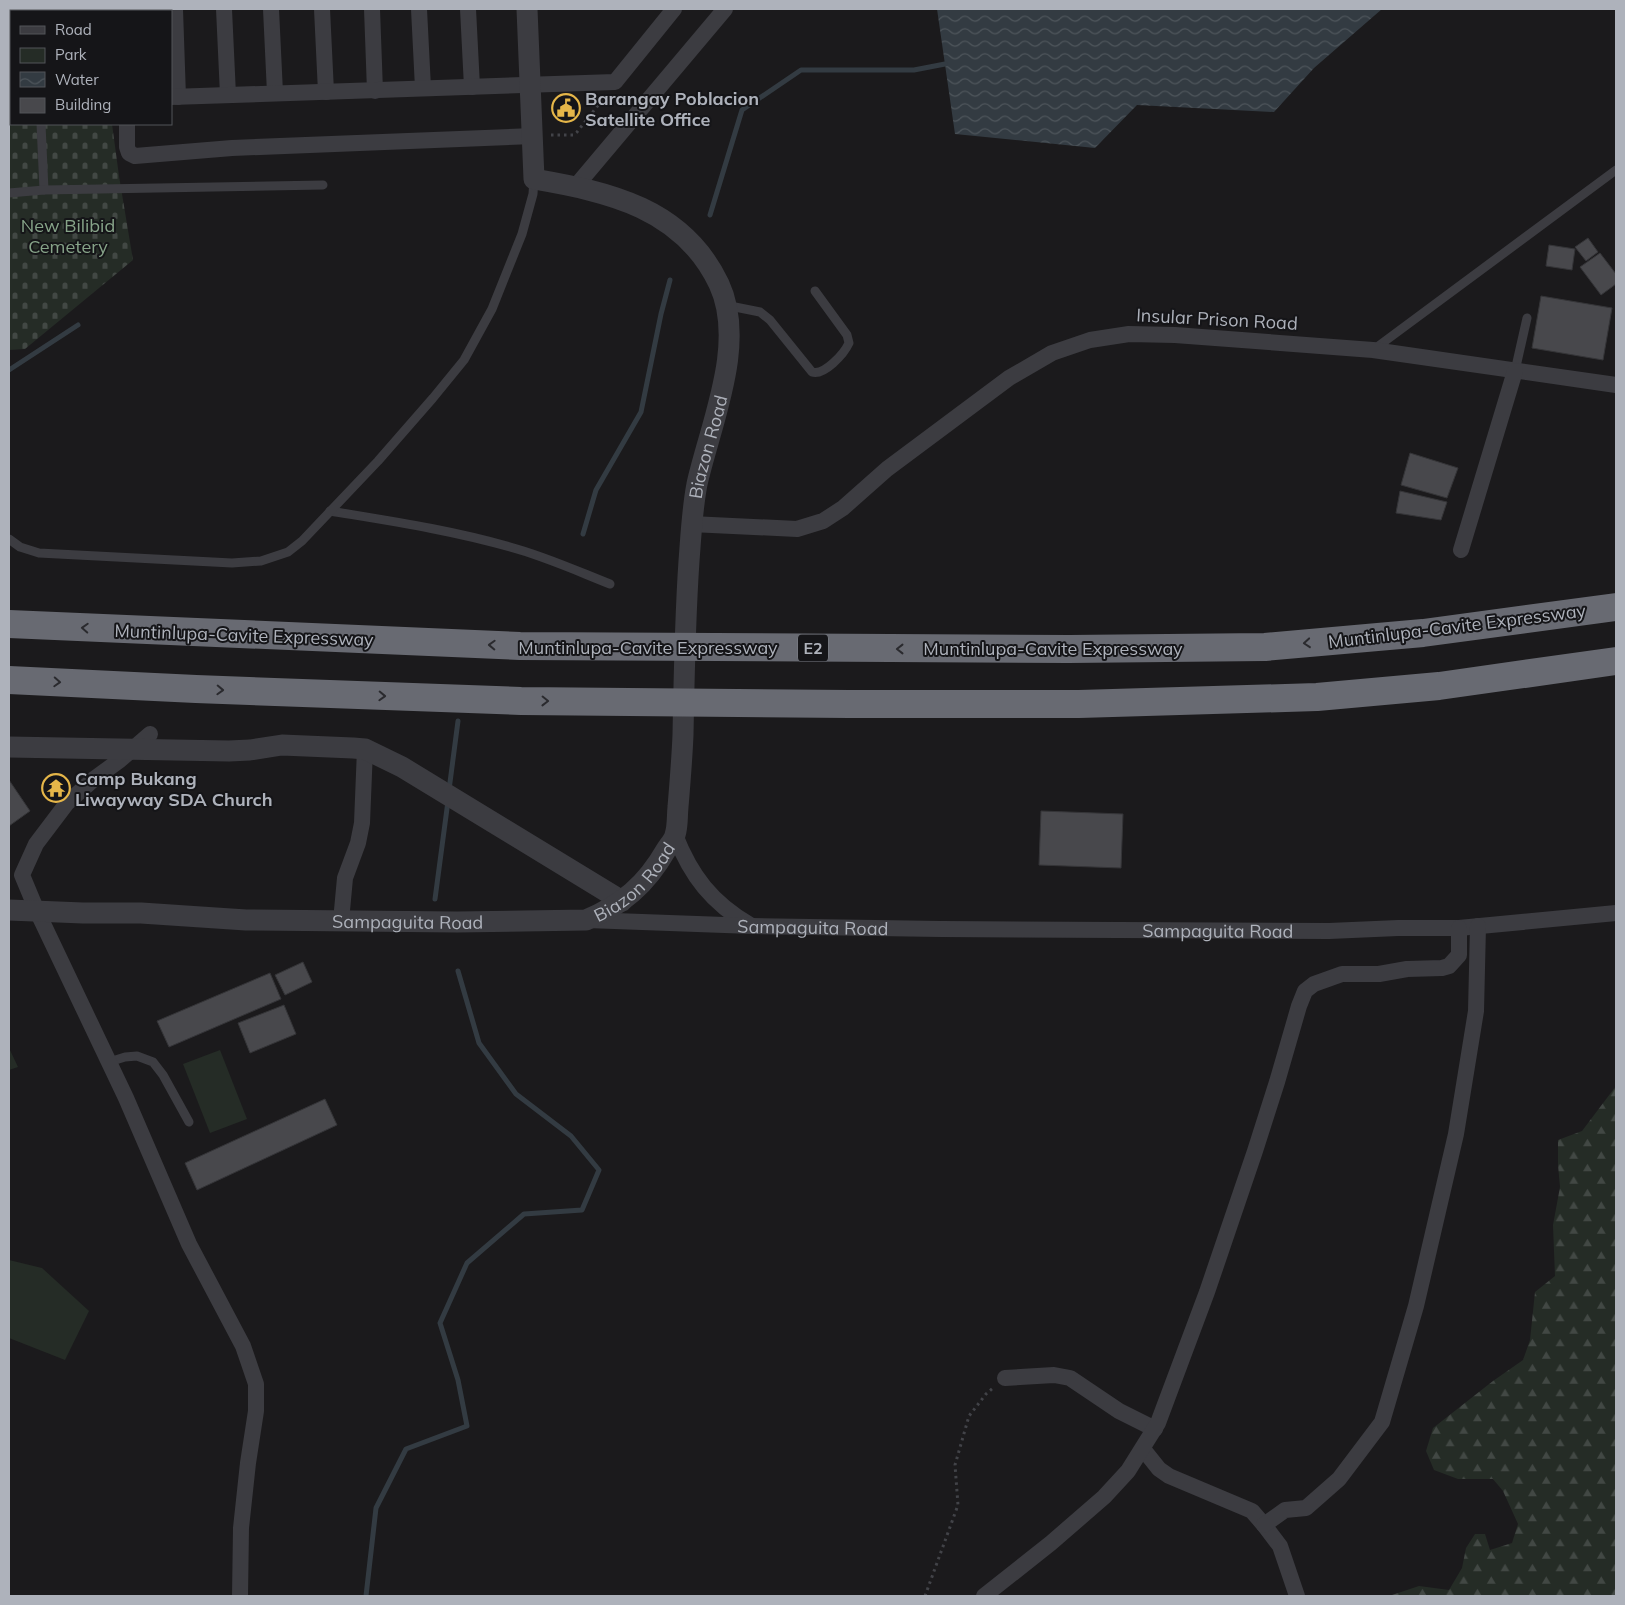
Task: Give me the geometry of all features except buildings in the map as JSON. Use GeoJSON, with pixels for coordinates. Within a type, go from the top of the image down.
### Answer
{"type":"FeatureCollection","features":[{"type":"Feature","properties":{"kind":"highway","name":"Muntinlupa-Cavite Expressway"},"geometry":{"type":"LineString","coordinates":[[9,624],[520,646],[1069,649],[1255,647],[1423,633],[1616,607]]}},
{"type":"Feature","properties":{"kind":"highway"},"geometry":{"type":"LineString","coordinates":[[9,680],[187,689],[521,701],[1079,704],[1317,697],[1439,686],[1616,661]]}},
{"type":"Feature","properties":{"kind":"street"},"geometry":{"type":"LineString","coordinates":[[175,9],[174,97],[615,82],[674,9]]}},
{"type":"Feature","properties":{"kind":"street"},"geometry":{"type":"LineString","coordinates":[[224,9],[228,95]]}},
{"type":"Feature","properties":{"kind":"street"},"geometry":{"type":"LineString","coordinates":[[271,9],[275,93]]}},
{"type":"Feature","properties":{"kind":"street"},"geometry":{"type":"LineString","coordinates":[[322,9],[326,92]]}},
{"type":"Feature","properties":{"kind":"street"},"geometry":{"type":"LineString","coordinates":[[372,9],[375,91]]}},
{"type":"Feature","properties":{"kind":"street"},"geometry":{"type":"LineString","coordinates":[[419,9],[424,88]]}},
{"type":"Feature","properties":{"kind":"street"},"geometry":{"type":"LineString","coordinates":[[468,9],[472,87]]}},
{"type":"Feature","properties":{"kind":"street"},"geometry":{"type":"LineString","coordinates":[[527,9],[534,178]]}},
{"type":"Feature","properties":{"kind":"street"},"geometry":{"type":"LineString","coordinates":[[576,186],[725,9]]}},
{"type":"Feature","properties":{"kind":"street"},"geometry":{"type":"LineString","coordinates":[[127,125],[129,153],[134,156],[232,148],[533,136]]}},
{"type":"Feature","properties":{"kind":"street","name":"Biazon Road"},"geometry":{"type":"LineString","coordinates":[[534,178],[605,194],[632,204],[662,219],[686,238],[707,261],[720,287],[729,328],[729,344],[719,407],[697,484],[691,524],[686,600],[682,758],[675,835],[661,860],[636,891],[602,913],[586,920]]}},
{"type":"Feature","properties":{"kind":"street","name":"Insular Prison Road"},"geometry":{"type":"LineString","coordinates":[[691,524],[797,529],[823,521],[843,508],[887,469],[1009,378],[1052,353],[1090,340],[1129,334],[1175,335],[1373,350],[1616,385]]}},
{"type":"Feature","properties":{"kind":"street"},"geometry":{"type":"LineString","coordinates":[[1461,550],[1515,371]]}},
{"type":"Feature","properties":{"kind":"street"},"geometry":{"type":"LineString","coordinates":[[150,734],[67,803],[36,844],[16,876],[37,911],[109,1062],[189,1244],[243,1346],[256,1384],[256,1411],[241,1528],[240,1596]]}},
{"type":"Feature","properties":{"kind":"street"},"geometry":{"type":"LineString","coordinates":[[9,747],[229,751],[282,745],[365,749],[402,767],[622,901]]}},
{"type":"Feature","properties":{"kind":"street"},"geometry":{"type":"LineString","coordinates":[[341,921],[345,878],[358,843],[362,823],[365,749]]}},
{"type":"Feature","properties":{"kind":"street","name":"Biazon Road"},"geometry":{"type":"LineString","coordinates":[[675,835],[685,859],[708,891],[720,905],[752,926]]}},
{"type":"Feature","properties":{"kind":"street","name":"Sampaguita Road"},"geometry":{"type":"LineString","coordinates":[[9,910],[141,913],[246,920],[457,922],[586,920],[752,926],[1329,932],[1398,928],[1459,928],[1616,913]]}},
{"type":"Feature","properties":{"kind":"street"},"geometry":{"type":"LineString","coordinates":[[1264,1525],[1285,1510],[1306,1508],[1340,1479],[1382,1422],[1416,1306],[1456,1134],[1476,1010],[1478,926]]}},
{"type":"Feature","properties":{"kind":"street"},"geometry":{"type":"LineString","coordinates":[[984,1596],[1051,1544],[1104,1497],[1128,1471],[1155,1429],[1207,1292],[1255,1151],[1305,991],[1314,984],[1342,974],[1379,974],[1407,969],[1449,966],[1459,955],[1459,928]]}},
{"type":"Feature","properties":{"kind":"street"},"geometry":{"type":"LineString","coordinates":[[1005,1378],[1054,1375],[1070,1378],[1119,1411],[1155,1429]]}},
{"type":"Feature","properties":{"kind":"street"},"geometry":{"type":"LineString","coordinates":[[1143,1449],[1160,1469],[1169,1476],[1252,1511],[1280,1546],[1296,1596]]}},
{"type":"Feature","properties":{"kind":"lane"},"geometry":{"type":"LineString","coordinates":[[41,125],[44,190]]}},
{"type":"Feature","properties":{"kind":"lane"},"geometry":{"type":"LineString","coordinates":[[1373,350],[1616,170]]}},
{"type":"Feature","properties":{"kind":"lane"},"geometry":{"type":"LineString","coordinates":[[9,539],[20,547],[39,553],[232,563],[261,561],[288,552],[302,541],[378,461],[464,360],[492,309],[522,234],[531,204],[534,178]]}},
{"type":"Feature","properties":{"kind":"lane"},"geometry":{"type":"LineString","coordinates":[[9,193],[44,190],[323,185]]}},
{"type":"Feature","properties":{"kind":"lane"},"geometry":{"type":"LineString","coordinates":[[725,305],[760,312],[770,320],[812,372],[816,373],[823,371],[846,349],[849,343],[847,335],[815,292]]}},
{"type":"Feature","properties":{"kind":"lane"},"geometry":{"type":"LineString","coordinates":[[1515,371],[1527,318]]}},
{"type":"Feature","properties":{"kind":"lane"},"geometry":{"type":"LineString","coordinates":[[330,511],[481,539],[563,565],[610,584]]}},
{"type":"Feature","properties":{"kind":"lane"},"geometry":{"type":"LineString","coordinates":[[109,1062],[125,1057],[137,1056],[153,1062],[189,1122]]}},
{"type":"Feature","properties":{"kind":"path"},"geometry":{"type":"LineString","coordinates":[[533,136],[573,134],[577,132],[615,82]]}},
{"type":"Feature","properties":{"kind":"path"},"geometry":{"type":"LineString","coordinates":[[925,1596],[958,1505],[955,1465],[969,1416],[986,1394],[1005,1378]]}},
{"type":"Feature","properties":{"kind":"green space","name":"New Bilibid Cemetery"},"geometry":{"type":"Polygon","coordinates":[[[9,9],[98,9],[10,10],[10,125],[112,125],[133,260],[25,349],[9,350],[9,9]]]}},
{"type":"Feature","properties":{"kind":"green space"},"geometry":{"type":"Polygon","coordinates":[[[9,1048],[18,1067],[9,1070],[9,1048]]]}},
{"type":"Feature","properties":{"kind":"green space"},"geometry":{"type":"Polygon","coordinates":[[[220,1050],[247,1119],[210,1133],[183,1064],[220,1050]]]}},
{"type":"Feature","properties":{"kind":"green space"},"geometry":{"type":"Polygon","coordinates":[[[1616,1086],[1616,1596],[1389,1596],[1419,1586],[1449,1590],[1462,1568],[1466,1548],[1475,1534],[1485,1534],[1490,1550],[1512,1543],[1518,1524],[1503,1491],[1493,1479],[1458,1479],[1434,1470],[1426,1451],[1433,1428],[1523,1360],[1530,1340],[1535,1292],[1555,1276],[1553,1225],[1560,1187],[1558,1140],[1582,1131],[1616,1086]]]}},
{"type":"Feature","properties":{"kind":"green space"},"geometry":{"type":"Polygon","coordinates":[[[9,1260],[42,1268],[89,1311],[65,1360],[9,1338],[9,1260]]]}},
{"type":"Feature","properties":{"kind":"water"},"geometry":{"type":"Polygon","coordinates":[[[937,9],[1382,9],[1314,68],[1274,112],[1137,105],[1095,148],[955,134],[937,9]]]}},
{"type":"Feature","properties":{"kind":"waterway"},"geometry":{"type":"LineString","coordinates":[[710,215],[742,110],[801,70],[914,70],[945,64]]}},
{"type":"Feature","properties":{"kind":"waterway"},"geometry":{"type":"LineString","coordinates":[[583,534],[596,490],[641,412],[670,280]]}},
{"type":"Feature","properties":{"kind":"waterway"},"geometry":{"type":"LineString","coordinates":[[9,370],[78,325]]}},
{"type":"Feature","properties":{"kind":"waterway"},"geometry":{"type":"LineString","coordinates":[[449,790],[458,721]]}},
{"type":"Feature","properties":{"kind":"waterway"},"geometry":{"type":"LineString","coordinates":[[435,899],[448,801]]}},
{"type":"Feature","properties":{"kind":"waterway"},"geometry":{"type":"LineString","coordinates":[[366,1596],[376,1508],[406,1449],[467,1426],[458,1380],[440,1323],[467,1263],[524,1214],[582,1210],[599,1170],[571,1136],[516,1094],[479,1043],[458,971]]}},
{"type":"Feature","properties":{"kind":"place","name":"Barangay Poblacion Satellite Office"},"geometry":{"type":"Point","coordinates":[566,108]}},
{"type":"Feature","properties":{"kind":"place","name":"Camp Bukang Liwayway SDA Church"},"geometry":{"type":"Point","coordinates":[56,788]}}]}
